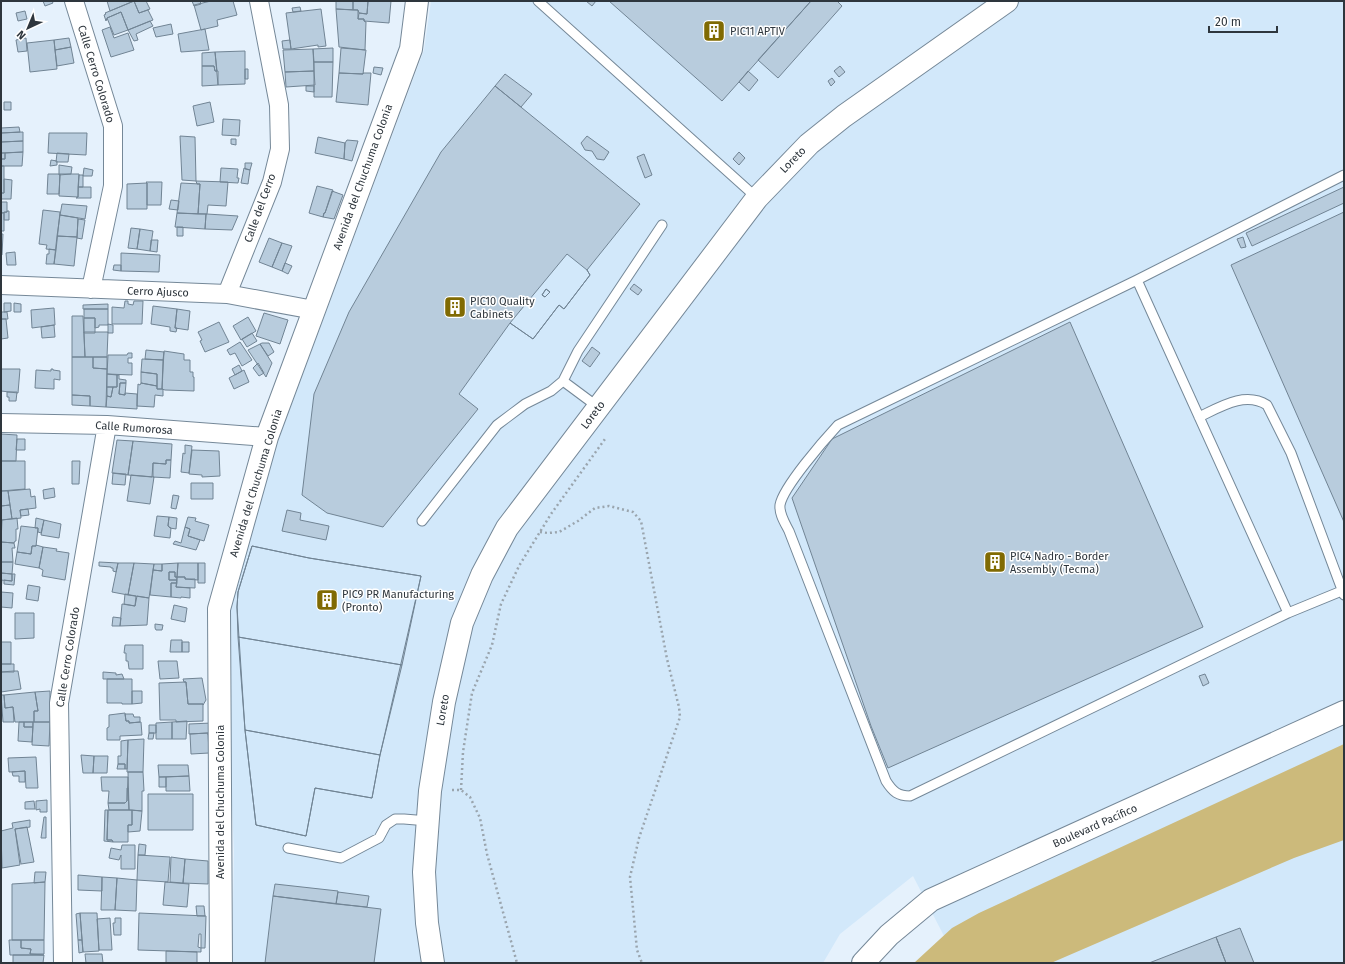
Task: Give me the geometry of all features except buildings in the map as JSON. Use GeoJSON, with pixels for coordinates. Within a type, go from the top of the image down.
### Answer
{"type":"FeatureCollection","features":[{"type":"Feature","properties":{"kind":"street","name":"Calle Cerro Colorado"},"geometry":{"type":"LineString","coordinates":[[74,1],[113,126],[113,186],[91,289]]}},
{"type":"Feature","properties":{"kind":"street","name":"Calle del Cerro"},"geometry":{"type":"LineString","coordinates":[[227,294],[272,182],[280,149],[278,105],[259,1]]}},
{"type":"Feature","properties":{"kind":"street","name":"Avenida del Chuchuma Colonia"},"geometry":{"type":"LineString","coordinates":[[221,963],[219,609],[267,437],[411,49],[417,1]]}},
{"type":"Feature","properties":{"kind":"street","name":"Loreto"},"geometry":{"type":"LineString","coordinates":[[433,963],[427,923],[424,872],[430,791],[444,702],[462,623],[482,575],[507,528],[757,198],[809,144],[844,116],[1000,3]]}},
{"type":"Feature","properties":{"kind":"street","name":"Cerro Ajusco"},"geometry":{"type":"LineString","coordinates":[[1,286],[227,294],[314,310]]}},
{"type":"Feature","properties":{"kind":"street","name":"Calle Rumorosa"},"geometry":{"type":"LineString","coordinates":[[1,423],[107,425],[267,437]]}},
{"type":"Feature","properties":{"kind":"street","name":"Calle Cerro Colorado"},"geometry":{"type":"LineString","coordinates":[[63,963],[59,703],[107,425]]}},
{"type":"Feature","properties":{"kind":"street","name":"Boulevard Pacífico"},"geometry":{"type":"LineString","coordinates":[[863,963],[889,935],[931,900],[1344,712]]}},
{"type":"Feature","properties":{"kind":"lane"},"geometry":{"type":"LineString","coordinates":[[538,1],[757,198]]}},
{"type":"Feature","properties":{"kind":"lane"},"geometry":{"type":"LineString","coordinates":[[1199,418],[1231,402],[1250,399],[1261,401],[1267,405],[1291,454],[1343,592],[1288,613],[910,796],[901,796],[896,793],[886,781],[789,530],[782,516],[780,505],[784,494],[822,442],[838,425],[1137,280],[1344,176]]}},
{"type":"Feature","properties":{"kind":"lane"},"geometry":{"type":"LineString","coordinates":[[422,521],[497,425],[525,404],[551,391],[563,381],[578,351],[662,225]]}},
{"type":"Feature","properties":{"kind":"lane"},"geometry":{"type":"LineString","coordinates":[[1137,280],[1288,613]]}},
{"type":"Feature","properties":{"kind":"lane"},"geometry":{"type":"LineString","coordinates":[[563,381],[598,408]]}},
{"type":"Feature","properties":{"kind":"lane"},"geometry":{"type":"LineString","coordinates":[[288,848],[341,858],[379,838],[386,825],[395,819],[404,818],[428,820]]}},
{"type":"Feature","properties":{"kind":"path"},"geometry":{"type":"LineString","coordinates":[[461,790],[463,752],[472,693],[492,645],[501,604],[519,566],[551,514],[607,437]]}},
{"type":"Feature","properties":{"kind":"path"},"geometry":{"type":"LineString","coordinates":[[540,532],[559,532],[578,521],[595,508],[609,506],[633,512],[640,521],[680,717],[639,838],[630,878],[638,950],[642,963]]}},
{"type":"Feature","properties":{"kind":"path"},"geometry":{"type":"LineString","coordinates":[[430,791],[461,790],[470,797],[480,818],[487,854],[517,963]]}},
{"type":"Feature","properties":{"kind":"shaded area"},"geometry":{"type":"Polygon","coordinates":[[[431,1],[1344,1],[1344,963],[958,963],[913,876],[840,934],[823,963],[232,963],[234,851],[229,739],[228,593],[279,438],[424,50],[431,1]]]}},
{"type":"Feature","properties":{"kind":"shaded area"},"geometry":{"type":"Polygon","coordinates":[[[1344,744],[1344,840],[1294,858],[1051,963],[914,963],[952,928],[979,913],[1344,744]]]}},
{"type":"Feature","properties":{"kind":"place","name":"PIC11 APTIV"},"geometry":{"type":"Point","coordinates":[714,31]}},
{"type":"Feature","properties":{"kind":"place","name":"PIC10 Quality Cabinets"},"geometry":{"type":"Point","coordinates":[455,307]}},
{"type":"Feature","properties":{"kind":"place","name":"PIC4 Nadro - Border Assembly (Tecma)"},"geometry":{"type":"Point","coordinates":[995,562]}},
{"type":"Feature","properties":{"kind":"place","name":"PIC9 PR Manufacturing (Pronto)"},"geometry":{"type":"Point","coordinates":[327,600]}}]}
